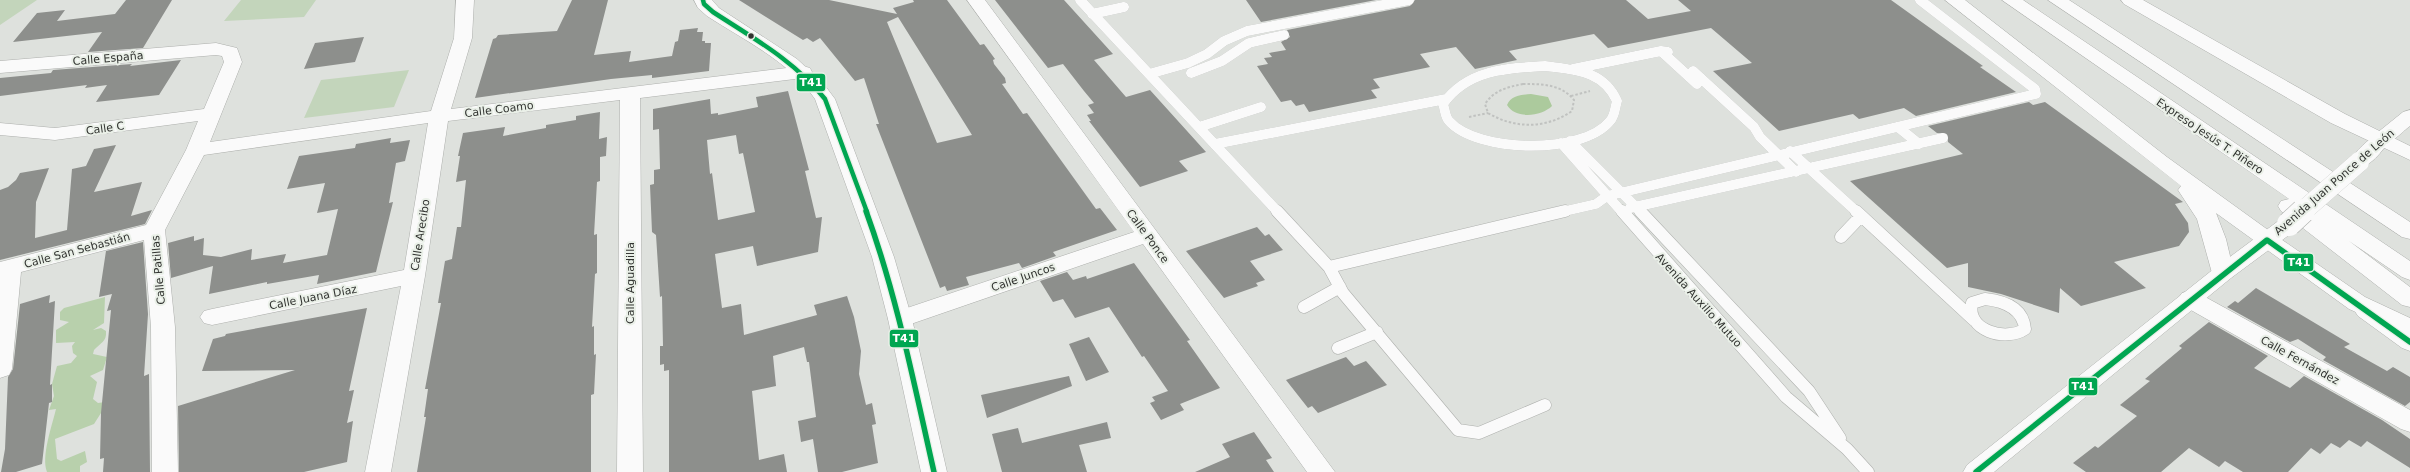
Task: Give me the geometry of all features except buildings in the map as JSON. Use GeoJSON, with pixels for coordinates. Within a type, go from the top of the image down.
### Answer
{"type":"FeatureCollection","features":[{"type":"Feature","properties":{"kind":"main road","name":"Calle Arecibo"},"geometry":{"type":"LineString","coordinates":[[378,472],[414,276],[439,116],[463,38],[465,0]]}},
{"type":"Feature","properties":{"kind":"main road"},"geometry":{"type":"LineString","coordinates":[[704,0],[704,4],[713,12],[803,72],[818,86],[825,99],[883,257],[900,319],[934,472]]}},
{"type":"Feature","properties":{"kind":"main road","name":"Calle Ponce"},"geometry":{"type":"LineString","coordinates":[[976,0],[1322,472]]}},
{"type":"Feature","properties":{"kind":"main road"},"geometry":{"type":"LineString","coordinates":[[1954,0],[2160,160],[2267,240],[2410,342]]}},
{"type":"Feature","properties":{"kind":"main road","name":"Expreso Jesús T. Piñero"},"geometry":{"type":"LineString","coordinates":[[2011,0],[2410,272]]}},
{"type":"Feature","properties":{"kind":"main road"},"geometry":{"type":"LineString","coordinates":[[2057,0],[2410,232]]}},
{"type":"Feature","properties":{"kind":"main road"},"geometry":{"type":"LineString","coordinates":[[2130,0],[2296,96],[2379,141],[2410,154]]}},
{"type":"Feature","properties":{"kind":"main road","name":"Calle España"},"geometry":{"type":"LineString","coordinates":[[0,68],[216,49]]}},
{"type":"Feature","properties":{"kind":"main road","name":"Calle Patillas"},"geometry":{"type":"LineString","coordinates":[[165,472],[163,327],[154,230],[196,150],[209,114],[233,62],[230,52],[216,49]]}},
{"type":"Feature","properties":{"kind":"main road","name":"Calle Coamo"},"geometry":{"type":"LineString","coordinates":[[196,150],[439,116],[803,72]]}},
{"type":"Feature","properties":{"kind":"main road","name":"Calle Aguadilla"},"geometry":{"type":"LineString","coordinates":[[630,93],[630,472]]}},
{"type":"Feature","properties":{"kind":"main road"},"geometry":{"type":"LineString","coordinates":[[2166,106],[2226,158],[2410,299]]}},
{"type":"Feature","properties":{"kind":"main road","name":"Calle C"},"geometry":{"type":"LineString","coordinates":[[0,129],[55,134],[209,114]]}},
{"type":"Feature","properties":{"kind":"main road","name":"Avenida Juan Ponce de León"},"geometry":{"type":"LineString","coordinates":[[1976,472],[2190,299],[2289,224],[2359,162],[2379,141],[2410,116]]}},
{"type":"Feature","properties":{"kind":"main road"},"geometry":{"type":"LineString","coordinates":[[2160,160],[2200,202],[2212,224],[2223,273]]}},
{"type":"Feature","properties":{"kind":"main road","name":"Calle San Sebastián"},"geometry":{"type":"LineString","coordinates":[[5,269],[154,230]]}},
{"type":"Feature","properties":{"kind":"main road","name":"Calle Juncos"},"geometry":{"type":"LineString","coordinates":[[900,319],[1147,235]]}},
{"type":"Feature","properties":{"kind":"main road"},"geometry":{"type":"LineString","coordinates":[[0,369],[5,269]]}},
{"type":"Feature","properties":{"kind":"main road","name":"Calle Juana Díaz"},"geometry":{"type":"LineString","coordinates":[[212,317],[414,276]]}},
{"type":"Feature","properties":{"kind":"main road","name":"Calle Fernández"},"geometry":{"type":"LineString","coordinates":[[2190,299],[2410,422]]}},
{"type":"Feature","properties":{"kind":"main road"},"geometry":{"type":"LineString","coordinates":[[2357,303],[2410,328]]}},
{"type":"Feature","properties":{"kind":"lane"},"geometry":{"type":"LineString","coordinates":[[1080,0],[1329,266],[1340,287],[1458,430],[1479,433],[1546,405]]}},
{"type":"Feature","properties":{"kind":"lane"},"geometry":{"type":"LineString","coordinates":[[1149,74],[1188,63],[1207,54],[1224,41],[1247,31],[1409,0]]}},
{"type":"Feature","properties":{"kind":"lane"},"geometry":{"type":"LineString","coordinates":[[1329,266],[1596,204],[1607,196],[1777,154],[2036,94],[2034,89],[1920,0]]}},
{"type":"Feature","properties":{"kind":"lane"},"geometry":{"type":"LineString","coordinates":[[1092,14],[1124,7]]}},
{"type":"Feature","properties":{"kind":"lane"},"geometry":{"type":"LineString","coordinates":[[1191,73],[1222,61],[1249,43],[1284,35]]}},
{"type":"Feature","properties":{"kind":"lane"},"geometry":{"type":"LineString","coordinates":[[1571,69],[1661,52],[1673,53],[1676,55]]}},
{"type":"Feature","properties":{"kind":"lane"},"geometry":{"type":"LineString","coordinates":[[1661,52],[1746,129],[1760,137]]}},
{"type":"Feature","properties":{"kind":"lane"},"geometry":{"type":"LineString","coordinates":[[1545,66],[1571,69],[1590,75],[1610,87],[1617,102],[1610,122],[1590,135],[1565,142],[1518,146],[1493,143],[1469,135],[1449,121],[1443,104],[1453,90],[1463,82],[1500,70],[1545,66]]}},
{"type":"Feature","properties":{"kind":"lane"},"geometry":{"type":"LineString","coordinates":[[1693,71],[1754,127],[1760,137],[1796,172]]}},
{"type":"Feature","properties":{"kind":"lane"},"geometry":{"type":"LineString","coordinates":[[1215,144],[1446,99]]}},
{"type":"Feature","properties":{"kind":"lane"},"geometry":{"type":"LineString","coordinates":[[1199,127],[1261,107]]}},
{"type":"Feature","properties":{"kind":"lane"},"geometry":{"type":"LineString","coordinates":[[1898,127],[1919,144]]}},
{"type":"Feature","properties":{"kind":"lane"},"geometry":{"type":"LineString","coordinates":[[1596,204],[1618,210],[1636,207],[1943,138]]}},
{"type":"Feature","properties":{"kind":"lane","name":"Avenida Auxilio Mutuo"},"geometry":{"type":"LineString","coordinates":[[1565,142],[1636,207],[1809,391],[1847,449]]}},
{"type":"Feature","properties":{"kind":"lane","name":"Avenida Auxilio Mutuo"},"geometry":{"type":"LineString","coordinates":[[1565,142],[1618,210],[1786,397],[1847,449],[1868,472]]}},
{"type":"Feature","properties":{"kind":"lane"},"geometry":{"type":"LineString","coordinates":[[1790,151],[1974,320]]}},
{"type":"Feature","properties":{"kind":"lane"},"geometry":{"type":"LineString","coordinates":[[1841,237],[1860,216]]}},
{"type":"Feature","properties":{"kind":"lane"},"geometry":{"type":"LineString","coordinates":[[1304,307],[1340,287]]}},
{"type":"Feature","properties":{"kind":"lane"},"geometry":{"type":"LineString","coordinates":[[1338,348],[1377,332]]}},
{"type":"Feature","properties":{"kind":"path"},"geometry":{"type":"LineString","coordinates":[[1523,84],[1559,88],[1571,96],[1575,106],[1572,112],[1561,119],[1544,124],[1524,125],[1506,123],[1493,117],[1485,108],[1487,100],[1496,92],[1523,84]]}},
{"type":"Feature","properties":{"kind":"shaded area"},"geometry":{"type":"Polygon","coordinates":[[[0,0],[37,0],[0,25],[0,0]]]}},
{"type":"Feature","properties":{"kind":"shaded area"},"geometry":{"type":"Polygon","coordinates":[[[241,0],[316,0],[304,17],[224,21],[241,0]]]}},
{"type":"Feature","properties":{"kind":"shaded area"},"geometry":{"type":"Polygon","coordinates":[[[409,70],[394,107],[304,118],[321,80],[409,70]]]}},
{"type":"Feature","properties":{"kind":"shaded area"},"geometry":{"type":"Polygon","coordinates":[[[1531,94],[1548,97],[1552,106],[1536,114],[1523,115],[1511,110],[1507,105],[1514,97],[1531,94]]]}},
{"type":"Feature","properties":{"kind":"shaded area"},"geometry":{"type":"Polygon","coordinates":[[[105,297],[104,323],[93,330],[101,328],[106,331],[106,335],[103,342],[94,350],[93,354],[107,357],[103,370],[90,376],[97,382],[93,399],[98,403],[105,402],[112,409],[101,413],[94,424],[55,439],[57,459],[61,461],[85,451],[87,462],[80,466],[80,472],[47,472],[45,458],[46,450],[56,409],[49,410],[54,396],[52,384],[57,366],[71,363],[77,356],[73,353],[72,346],[75,342],[56,343],[56,330],[69,322],[60,320],[60,312],[64,308],[105,297]]]}},
{"type":"Feature","properties":{"kind":"transit line","name":"T41"},"geometry":{"type":"LineString","coordinates":[[703,0],[704,4],[713,12],[788,61],[814,85],[825,99],[883,257],[900,319],[934,472]]}},
{"type":"Feature","properties":{"kind":"transit line","name":"T41"},"geometry":{"type":"LineString","coordinates":[[1976,472],[2267,240],[2410,342]]}}]}
